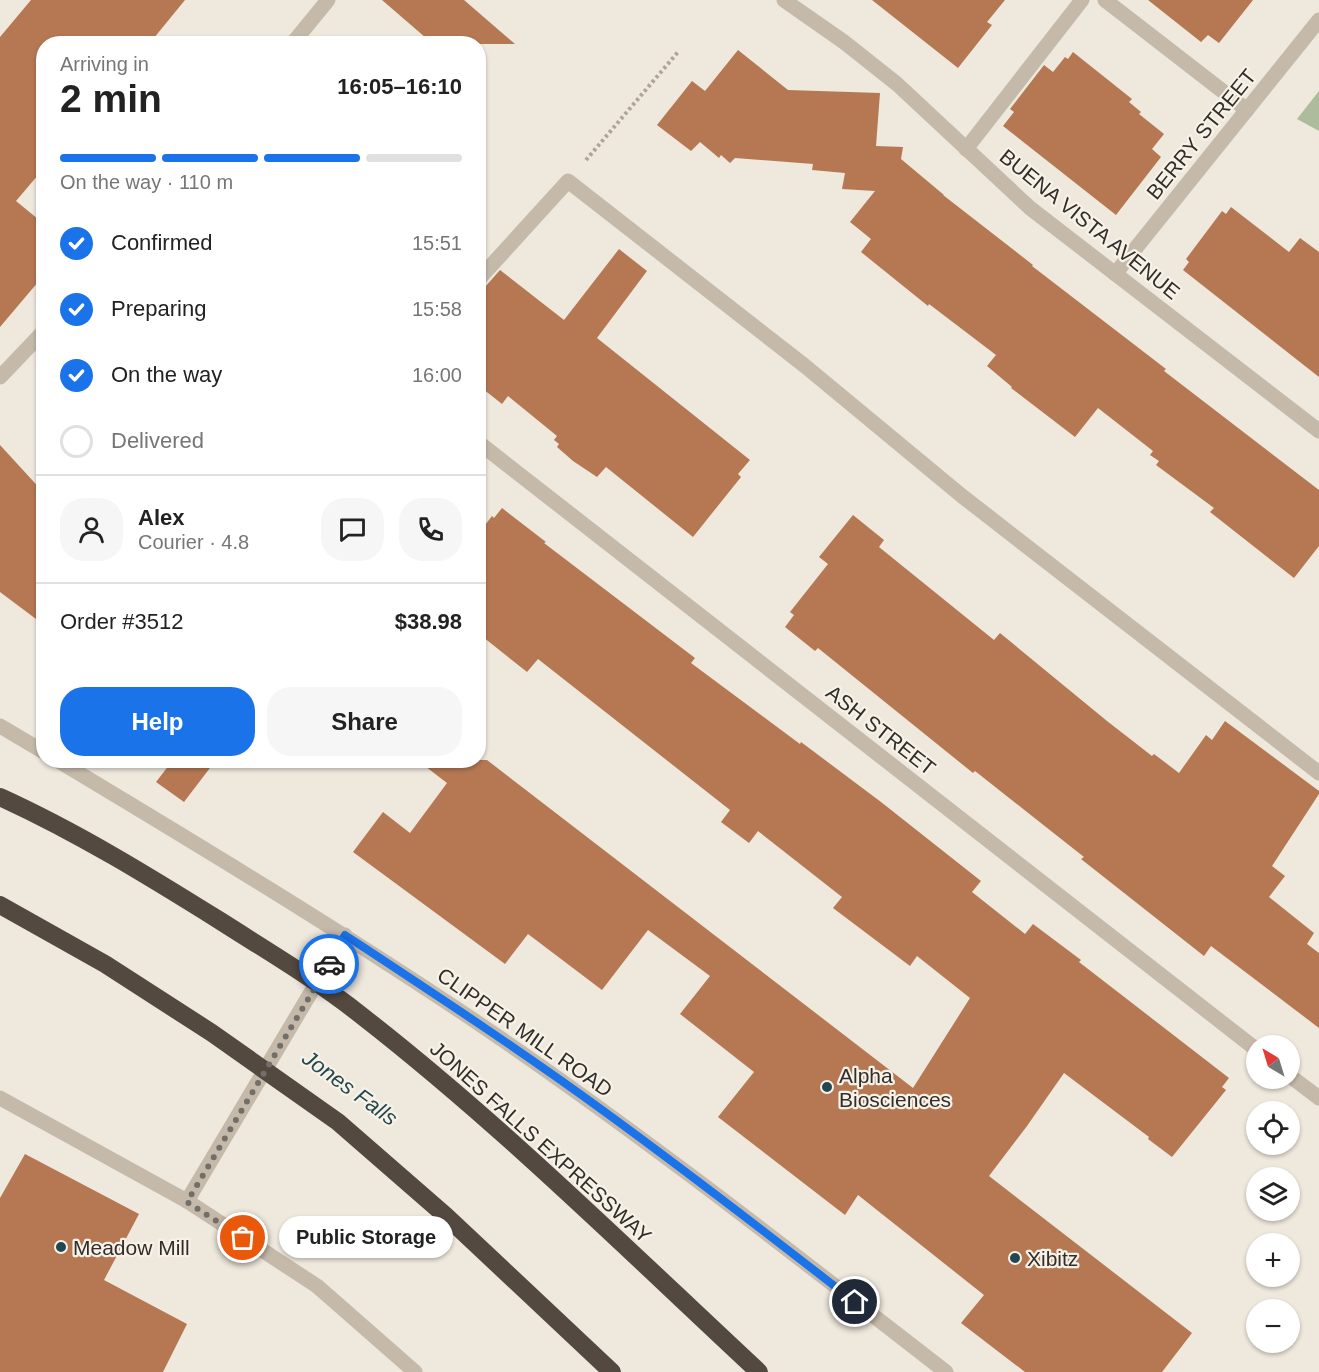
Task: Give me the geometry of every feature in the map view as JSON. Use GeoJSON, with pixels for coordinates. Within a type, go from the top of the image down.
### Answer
{"type":"FeatureCollection","features":[{"type":"Feature","properties":{"kind":"highway","name":"JONES FALLS EXPRESSWAY"},"geometry":{"type":"LineString","coordinates":[[0,798],[47,819],[162,884],[270,952],[361,1014],[492,1123],[759,1372]]}},
{"type":"Feature","properties":{"kind":"highway"},"geometry":{"type":"LineString","coordinates":[[0,905],[105,964],[212,1033],[338,1122],[446,1216],[612,1372]]}},
{"type":"Feature","properties":{"kind":"street"},"geometry":{"type":"LineString","coordinates":[[299,36],[328,0]]}},
{"type":"Feature","properties":{"kind":"street"},"geometry":{"type":"LineString","coordinates":[[966,149],[1082,0]]}},
{"type":"Feature","properties":{"kind":"street"},"geometry":{"type":"LineString","coordinates":[[1105,0],[1247,110]]}},
{"type":"Feature","properties":{"kind":"street","name":"BUENA VISTA AVENUE"},"geometry":{"type":"LineString","coordinates":[[791,2],[897,84],[1030,208],[1319,431]]}},
{"type":"Feature","properties":{"kind":"street","name":"BERRY STREET"},"geometry":{"type":"LineString","coordinates":[[1115,274],[1319,20]]}},
{"type":"Feature","properties":{"kind":"street"},"geometry":{"type":"LineString","coordinates":[[486,271],[567,181],[768,337],[962,496],[1316,765]]}},
{"type":"Feature","properties":{"kind":"street"},"geometry":{"type":"LineString","coordinates":[[0,377],[36,339]]}},
{"type":"Feature","properties":{"kind":"street","name":"ASH STREET"},"geometry":{"type":"LineString","coordinates":[[486,448],[1246,1041]]}},
{"type":"Feature","properties":{"kind":"street"},"geometry":{"type":"LineString","coordinates":[[0,726],[36,747]]}},
{"type":"Feature","properties":{"kind":"street","name":"CLIPPER MILL ROAD"},"geometry":{"type":"LineString","coordinates":[[70,768],[345,935],[473,1020],[711,1190],[946,1372]]}},
{"type":"Feature","properties":{"kind":"street"},"geometry":{"type":"LineString","coordinates":[[187,1202],[345,935]]}},
{"type":"Feature","properties":{"kind":"street"},"geometry":{"type":"LineString","coordinates":[[1300,1084],[1319,1098]]}},
{"type":"Feature","properties":{"kind":"street"},"geometry":{"type":"LineString","coordinates":[[0,1098],[187,1202],[317,1286],[415,1372]]}},
{"type":"Feature","properties":{"kind":"path"},"geometry":{"type":"LineString","coordinates":[[567,181],[678,52]]}},
{"type":"Feature","properties":{"kind":"green space"},"geometry":{"type":"Polygon","coordinates":[[[1319,91],[1319,131],[1297,119],[1319,91]]]}},
{"type":"Feature","properties":{"kind":"pier"},"geometry":{"type":"Polygon","coordinates":[[[0,814],[67,842],[219,934],[363,1036],[518,1161],[665,1305],[691,1351],[690,1372],[567,1372],[539,1331],[474,1265],[402,1199],[198,1050],[55,958],[0,926],[0,814]]]}},
{"type":"Feature","properties":{"kind":"building"},"geometry":{"type":"Polygon","coordinates":[[[31,0],[185,0],[156,36],[36,36],[36,177],[16,201],[36,217],[36,284],[0,327],[0,37],[31,0]]]}},
{"type":"Feature","properties":{"kind":"building"},"geometry":{"type":"Polygon","coordinates":[[[382,0],[464,0],[515,44],[486,44],[486,36],[424,36],[382,0]]]}},
{"type":"Feature","properties":{"kind":"building"},"geometry":{"type":"Polygon","coordinates":[[[872,0],[1005,0],[987,22],[992,25],[958,68],[872,0]]]}},
{"type":"Feature","properties":{"kind":"building"},"geometry":{"type":"Polygon","coordinates":[[[1148,0],[1253,0],[1219,43],[1208,35],[1201,42],[1148,0]]]}},
{"type":"Feature","properties":{"kind":"building"},"geometry":{"type":"Polygon","coordinates":[[[738,50],[788,90],[880,93],[876,146],[903,147],[901,159],[943,195],[1166,369],[1164,371],[1319,490],[1319,546],[1294,578],[1210,512],[1214,508],[1156,465],[1159,461],[1150,455],[1153,451],[1098,408],[1075,437],[1011,388],[987,366],[996,355],[929,304],[928,306],[861,252],[871,239],[850,222],[875,191],[842,189],[845,173],[812,170],[813,164],[735,158],[730,163],[721,155],[719,158],[700,142],[691,151],[657,125],[692,81],[705,91],[738,50]]]}},
{"type":"Feature","properties":{"kind":"building"},"geometry":{"type":"Polygon","coordinates":[[[1073,52],[1132,99],[1129,102],[1141,112],[1139,114],[1164,134],[1152,149],[1161,157],[1116,215],[1003,126],[1014,112],[1010,109],[1044,65],[1053,72],[1065,57],[1068,59],[1073,52]]]}},
{"type":"Feature","properties":{"kind":"building"},"geometry":{"type":"Polygon","coordinates":[[[1231,207],[1289,252],[1300,238],[1319,252],[1319,377],[1183,270],[1189,262],[1186,259],[1222,211],[1226,214],[1231,207]]]}},
{"type":"Feature","properties":{"kind":"building"},"geometry":{"type":"Polygon","coordinates":[[[619,249],[647,271],[597,338],[750,460],[738,474],[741,477],[693,537],[606,467],[597,477],[573,461],[557,447],[559,444],[554,440],[557,436],[508,396],[502,404],[486,391],[486,286],[500,270],[564,320],[619,249]]]}},
{"type":"Feature","properties":{"kind":"building"},"geometry":{"type":"Polygon","coordinates":[[[0,445],[36,484],[36,619],[0,592],[0,445]]]}},
{"type":"Feature","properties":{"kind":"building"},"geometry":{"type":"Polygon","coordinates":[[[502,508],[546,542],[544,543],[695,658],[691,663],[881,802],[981,881],[972,892],[1025,934],[1033,924],[1229,1078],[1222,1087],[1226,1090],[1172,1157],[1064,1073],[989,1176],[1192,1333],[1162,1372],[1025,1372],[961,1323],[984,1295],[858,1195],[845,1215],[718,1117],[754,1072],[680,1014],[710,976],[648,930],[602,990],[528,934],[505,964],[353,852],[383,812],[410,833],[447,783],[427,768],[486,768],[487,760],[913,1088],[970,998],[917,956],[910,966],[833,908],[842,897],[758,831],[749,843],[721,822],[730,810],[538,659],[527,672],[486,639],[486,524],[492,516],[494,518],[502,508]]]}},
{"type":"Feature","properties":{"kind":"building"},"geometry":{"type":"Polygon","coordinates":[[[853,515],[884,540],[879,547],[994,640],[1000,633],[1107,721],[1152,756],[1154,754],[1179,773],[1206,735],[1212,740],[1225,721],[1319,791],[1272,866],[1285,876],[1269,897],[1314,933],[1307,944],[1319,953],[1319,1028],[1211,946],[1204,956],[1081,859],[1084,857],[975,771],[973,773],[818,648],[815,651],[785,627],[794,615],[790,612],[828,564],[819,557],[853,515]]]}},
{"type":"Feature","properties":{"kind":"building"},"geometry":{"type":"Polygon","coordinates":[[[167,768],[210,768],[184,802],[156,782],[167,768]]]}},
{"type":"Feature","properties":{"kind":"building","name":"Meadow Mill"},"geometry":{"type":"Polygon","coordinates":[[[25,1154],[139,1214],[104,1280],[187,1324],[163,1372],[0,1372],[0,1198],[25,1154]]]}},
{"type":"Feature","properties":{"kind":"way so far"},"geometry":{"type":"LineString","coordinates":[[243,1238],[187,1202],[329,964]]}},
{"type":"Feature","properties":{"kind":"place","name":"Alpha Biosciences"},"geometry":{"type":"Point","coordinates":[827,1087]}},
{"type":"Feature","properties":{"kind":"place","name":"Public Storage"},"geometry":{"type":"Point","coordinates":[243,1238]}},
{"type":"Feature","properties":{"kind":"place","name":"Meadow Mill"},"geometry":{"type":"Point","coordinates":[61,1247]}},
{"type":"Feature","properties":{"kind":"place","name":"Xibitz"},"geometry":{"type":"Point","coordinates":[1015,1258]}},
{"type":"Feature","properties":{"kind":"route"},"geometry":{"type":"LineString","coordinates":[[329,964],[345,935],[473,1020],[603,1111],[711,1190],[855,1302]]}},
{"type":"Feature","properties":{"kind":"water label","name":"Jones Falls"},"geometry":{"type":"Point","coordinates":[350,1088]}}]}
